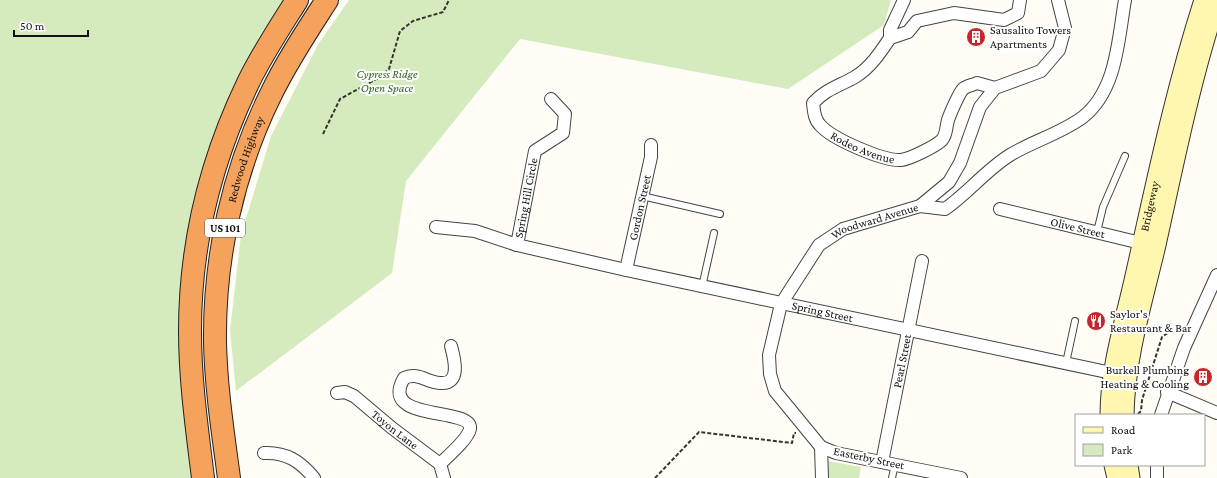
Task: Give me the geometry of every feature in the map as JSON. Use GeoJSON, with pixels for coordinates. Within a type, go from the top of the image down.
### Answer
{"type":"FeatureCollection","features":[{"type":"Feature","properties":{"kind":"highway","name":"US 101"},"geometry":{"type":"LineString","coordinates":[[203,478],[192,388],[190,331],[192,288],[200,224],[216,161],[239,102],[258,64],[297,0]]}},
{"type":"Feature","properties":{"kind":"highway","name":"Redwood Highway"},"geometry":{"type":"LineString","coordinates":[[229,478],[218,386],[215,343],[216,293],[225,229],[239,174],[262,113],[291,57],[327,0]]}},
{"type":"Feature","properties":{"kind":"main road","name":"Bridgeway"},"geometry":{"type":"LineString","coordinates":[[1149,245],[1175,98],[1203,0]]}},
{"type":"Feature","properties":{"kind":"main road","name":"Bridgeway"},"geometry":{"type":"LineString","coordinates":[[1109,414],[1120,374],[1149,245],[1196,72],[1217,3]]}},
{"type":"Feature","properties":{"kind":"main road","name":"Bridgeway"},"geometry":{"type":"LineString","coordinates":[[1120,374],[1125,414]]}},
{"type":"Feature","properties":{"kind":"main road"},"geometry":{"type":"LineString","coordinates":[[1113,466],[1116,478]]}},
{"type":"Feature","properties":{"kind":"main road"},"geometry":{"type":"LineString","coordinates":[[1129,466],[1131,478]]}},
{"type":"Feature","properties":{"kind":"street","name":"Rodeo Avenue"},"geometry":{"type":"LineString","coordinates":[[904,0],[890,30],[890,38],[871,65],[856,76],[822,93],[813,103],[814,113],[820,125],[837,138],[856,147],[901,160],[911,157],[942,140],[946,133],[948,119],[963,89],[977,83],[995,88]]}},
{"type":"Feature","properties":{"kind":"street"},"geometry":{"type":"LineString","coordinates":[[890,38],[908,32],[917,21],[954,13],[1004,20],[1018,13],[1020,0]]}},
{"type":"Feature","properties":{"kind":"street"},"geometry":{"type":"LineString","coordinates":[[920,206],[949,182],[960,163],[980,107],[995,88],[1041,71],[1060,50],[1065,28],[1058,0]]}},
{"type":"Feature","properties":{"kind":"street","name":"Woodward Avenue"},"geometry":{"type":"LineString","coordinates":[[806,430],[775,391],[770,374],[769,355],[781,304],[820,244],[843,229],[920,206],[945,209],[960,199],[984,175],[1010,155],[1082,117],[1099,101],[1113,68],[1125,0]]}},
{"type":"Feature","properties":{"kind":"street","name":"Spring Hill Circle"},"geometry":{"type":"LineString","coordinates":[[516,245],[535,151],[563,133],[565,114],[551,99]]}},
{"type":"Feature","properties":{"kind":"street","name":"Gordon Street"},"geometry":{"type":"LineString","coordinates":[[626,270],[651,157],[651,145]]}},
{"type":"Feature","properties":{"kind":"street","name":"Olive Street"},"geometry":{"type":"LineString","coordinates":[[1000,209],[1149,245]]}},
{"type":"Feature","properties":{"kind":"street","name":"Spring Street"},"geometry":{"type":"LineString","coordinates":[[436,227],[475,231],[516,245],[702,287],[1120,374]]}},
{"type":"Feature","properties":{"kind":"street","name":"Pearl Street"},"geometry":{"type":"LineString","coordinates":[[882,462],[922,261]]}},
{"type":"Feature","properties":{"kind":"street"},"geometry":{"type":"LineString","coordinates":[[1161,414],[1167,392],[1184,348],[1217,275]]}},
{"type":"Feature","properties":{"kind":"street"},"geometry":{"type":"LineString","coordinates":[[444,478],[440,464],[464,439],[470,429],[469,424],[466,420],[460,417],[434,414],[408,405],[399,394],[399,386],[404,378],[412,375],[439,383],[451,379],[454,375],[455,368],[451,346]]}},
{"type":"Feature","properties":{"kind":"street","name":"Toyon Lane"},"geometry":{"type":"LineString","coordinates":[[337,393],[345,392],[354,396],[392,428],[440,464]]}},
{"type":"Feature","properties":{"kind":"street"},"geometry":{"type":"LineString","coordinates":[[1167,392],[1217,413]]}},
{"type":"Feature","properties":{"kind":"street","name":"Easterby Street"},"geometry":{"type":"LineString","coordinates":[[806,430],[821,447],[836,453],[961,478]]}},
{"type":"Feature","properties":{"kind":"street"},"geometry":{"type":"LineString","coordinates":[[821,447],[822,478]]}},
{"type":"Feature","properties":{"kind":"street"},"geometry":{"type":"LineString","coordinates":[[264,453],[284,454],[302,464],[314,478]]}},
{"type":"Feature","properties":{"kind":"street"},"geometry":{"type":"LineString","coordinates":[[1157,466],[1158,478]]}},
{"type":"Feature","properties":{"kind":"lane"},"geometry":{"type":"LineString","coordinates":[[1097,232],[1103,207],[1125,156]]}},
{"type":"Feature","properties":{"kind":"lane"},"geometry":{"type":"LineString","coordinates":[[642,196],[720,214]]}},
{"type":"Feature","properties":{"kind":"lane"},"geometry":{"type":"LineString","coordinates":[[702,287],[714,233]]}},
{"type":"Feature","properties":{"kind":"lane"},"geometry":{"type":"LineString","coordinates":[[1066,363],[1075,321]]}},
{"type":"Feature","properties":{"kind":"lane"},"geometry":{"type":"LineString","coordinates":[[892,478],[895,464]]}},
{"type":"Feature","properties":{"kind":"path"},"geometry":{"type":"LineString","coordinates":[[323,134],[340,99],[380,77],[389,69],[400,31],[413,21],[443,12],[449,0]]}},
{"type":"Feature","properties":{"kind":"path"},"geometry":{"type":"LineString","coordinates":[[1137,414],[1141,411],[1142,400],[1162,337],[1169,332],[1179,332]]}},
{"type":"Feature","properties":{"kind":"path"},"geometry":{"type":"LineString","coordinates":[[655,478],[699,432],[792,442]]}},
{"type":"Feature","properties":{"kind":"green space"},"geometry":{"type":"Polygon","coordinates":[[[0,0],[297,0],[269,45],[197,245],[203,478],[0,478],[0,0]]]}},
{"type":"Feature","properties":{"kind":"green space","name":"Cypress Ridge Open Space"},"geometry":{"type":"Polygon","coordinates":[[[349,0],[891,0],[884,25],[788,89],[520,39],[406,181],[392,273],[236,391],[230,331],[241,235],[271,136],[319,43],[349,0]]]}},
{"type":"Feature","properties":{"kind":"green space"},"geometry":{"type":"Polygon","coordinates":[[[822,460],[861,467],[859,478],[822,478],[822,460]]]}},
{"type":"Feature","properties":{"kind":"place","name":"Sausalito Towers Apartments"},"geometry":{"type":"Point","coordinates":[976,37]}},
{"type":"Feature","properties":{"kind":"place","name":"Saylor's Restaurant & Bar"},"geometry":{"type":"Point","coordinates":[1096,321]}},
{"type":"Feature","properties":{"kind":"place","name":"Burkell Plumbing Heating & Cooling"},"geometry":{"type":"Point","coordinates":[1203,377]}}]}
